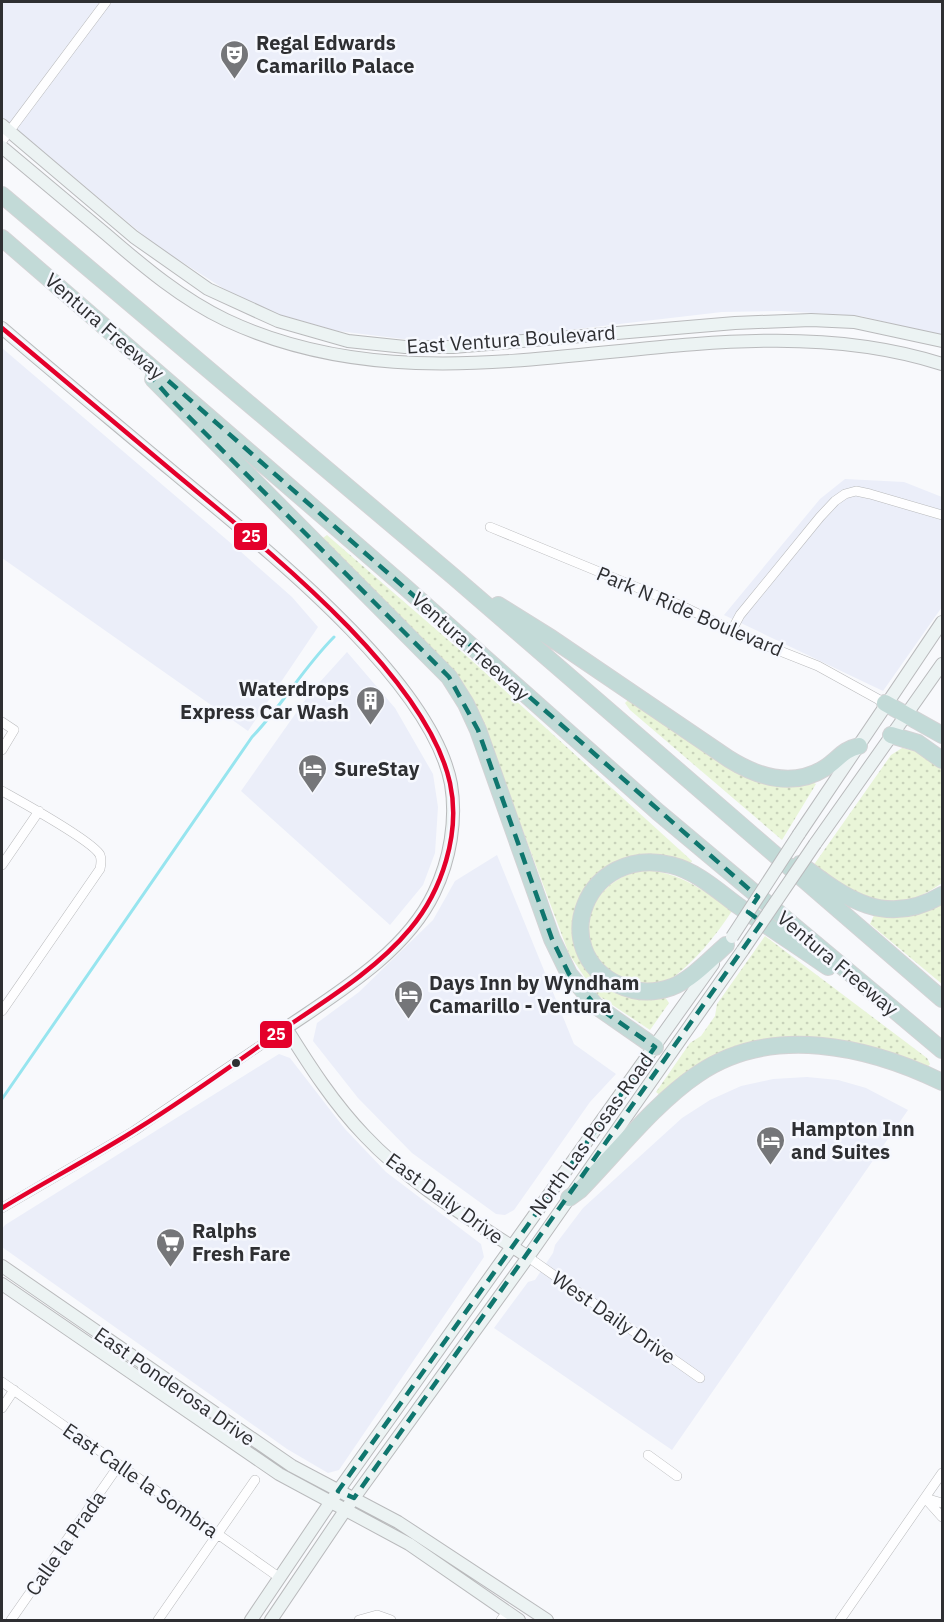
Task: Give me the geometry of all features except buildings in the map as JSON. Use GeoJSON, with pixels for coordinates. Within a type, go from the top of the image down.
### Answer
{"type":"FeatureCollection","features":[{"type":"Feature","properties":{"kind":"highway","name":"Ventura Freeway"},"geometry":{"type":"LineString","coordinates":[[2,195],[454,577],[942,999]]}},
{"type":"Feature","properties":{"kind":"highway","name":"Ventura Freeway"},"geometry":{"type":"LineString","coordinates":[[2,238],[108,328],[658,812],[942,1050]]}},
{"type":"Feature","properties":{"kind":"highway"},"geometry":{"type":"LineString","coordinates":[[108,328],[168,396],[449,677],[466,704],[478,730],[552,939],[569,974],[596,1006],[661,1051]]}},
{"type":"Feature","properties":{"kind":"highway"},"geometry":{"type":"LineString","coordinates":[[454,577],[551,638],[746,770],[775,778],[791,779],[822,770],[845,749],[859,746]]}},
{"type":"Feature","properties":{"kind":"highway"},"geometry":{"type":"LineString","coordinates":[[885,703],[942,735]]}},
{"type":"Feature","properties":{"kind":"highway"},"geometry":{"type":"LineString","coordinates":[[891,735],[918,743],[942,759]]}},
{"type":"Feature","properties":{"kind":"highway"},"geometry":{"type":"LineString","coordinates":[[703,791],[810,871],[858,902],[876,909],[894,911],[921,906],[942,895]]}},
{"type":"Feature","properties":{"kind":"highway"},"geometry":{"type":"LineString","coordinates":[[729,941],[675,986],[651,992],[638,991],[611,982],[591,962],[582,937],[582,915],[597,884],[615,870],[626,865],[650,862],[674,866],[692,873],[908,1022]]}},
{"type":"Feature","properties":{"kind":"highway"},"geometry":{"type":"LineString","coordinates":[[569,1198],[682,1086],[709,1066],[735,1054],[779,1044],[820,1046],[883,1060],[942,1083]]}},
{"type":"Feature","properties":{"kind":"main road","name":"East Ventura Boulevard"},"geometry":{"type":"LineString","coordinates":[[4,132],[134,237],[208,289],[278,321],[348,341],[405,347],[453,347],[735,323],[811,320],[854,322],[942,341]]}},
{"type":"Feature","properties":{"kind":"main road","name":"East Ventura Boulevard"},"geometry":{"type":"LineString","coordinates":[[2,147],[152,274],[195,303],[262,336],[316,352],[350,359],[427,365],[736,341],[804,339],[866,345],[942,364]]}},
{"type":"Feature","properties":{"kind":"main road"},"geometry":{"type":"LineString","coordinates":[[2,328],[300,580],[369,651],[400,687],[434,738],[443,760],[450,783],[452,834],[442,875],[428,904],[408,931],[389,950],[286,1028]]}},
{"type":"Feature","properties":{"kind":"main road","name":"North Las Posas Road"},"geometry":{"type":"LineString","coordinates":[[271,1620],[346,1509],[569,1198],[729,941],[859,746],[885,703],[942,621]]}},
{"type":"Feature","properties":{"kind":"main road","name":"North Las Posas Road"},"geometry":{"type":"LineString","coordinates":[[251,1620],[511,1246],[661,1051],[743,950],[942,664]]}},
{"type":"Feature","properties":{"kind":"main road","name":"East Daily Drive"},"geometry":{"type":"LineString","coordinates":[[286,1028],[346,1115],[365,1137],[417,1182],[528,1257]]}},
{"type":"Feature","properties":{"kind":"main road","name":"East Ponderosa Drive"},"geometry":{"type":"LineString","coordinates":[[2,1266],[275,1455],[413,1531],[547,1620]]}},
{"type":"Feature","properties":{"kind":"main road","name":"East Ponderosa Drive"},"geometry":{"type":"LineString","coordinates":[[2,1284],[279,1474],[409,1544],[504,1616],[519,1620]]}},
{"type":"Feature","properties":{"kind":"main road"},"geometry":{"type":"LineString","coordinates":[[280,1578],[294,1587]]}},
{"type":"Feature","properties":{"kind":"main road"},"geometry":{"type":"LineString","coordinates":[[504,1616],[515,1599]]}},
{"type":"Feature","properties":{"kind":"street"},"geometry":{"type":"LineString","coordinates":[[4,132],[106,2]]}},
{"type":"Feature","properties":{"kind":"street"},"geometry":{"type":"LineString","coordinates":[[732,630],[740,615],[820,517],[845,494],[856,491],[870,494],[942,515]]}},
{"type":"Feature","properties":{"kind":"street","name":"Park N Ride Boulevard"},"geometry":{"type":"LineString","coordinates":[[490,527],[674,602],[732,630],[818,666],[885,703]]}},
{"type":"Feature","properties":{"kind":"street"},"geometry":{"type":"LineString","coordinates":[[2,750],[14,730],[3,725]]}},
{"type":"Feature","properties":{"kind":"street"},"geometry":{"type":"LineString","coordinates":[[2,791],[39,811],[100,855],[100,869],[2,1011]]}},
{"type":"Feature","properties":{"kind":"street"},"geometry":{"type":"LineString","coordinates":[[2,865],[39,811]]}},
{"type":"Feature","properties":{"kind":"street"},"geometry":{"type":"LineString","coordinates":[[2,1208],[134,1131],[286,1028]]}},
{"type":"Feature","properties":{"kind":"street","name":"West Daily Drive"},"geometry":{"type":"LineString","coordinates":[[528,1257],[700,1378]]}},
{"type":"Feature","properties":{"kind":"street","name":"East Calle la Sombra"},"geometry":{"type":"LineString","coordinates":[[2,1382],[280,1578]]}},
{"type":"Feature","properties":{"kind":"street"},"geometry":{"type":"LineString","coordinates":[[2,1408],[14,1390]]}},
{"type":"Feature","properties":{"kind":"street"},"geometry":{"type":"LineString","coordinates":[[648,1455],[677,1476]]}},
{"type":"Feature","properties":{"kind":"street","name":"Calle la Prada"},"geometry":{"type":"LineString","coordinates":[[11,1620],[119,1465]]}},
{"type":"Feature","properties":{"kind":"street"},"geometry":{"type":"LineString","coordinates":[[840,1620],[942,1473]]}},
{"type":"Feature","properties":{"kind":"street"},"geometry":{"type":"LineString","coordinates":[[158,1620],[255,1480]]}},
{"type":"Feature","properties":{"kind":"street"},"geometry":{"type":"LineString","coordinates":[[925,1498],[942,1503]]}},
{"type":"Feature","properties":{"kind":"street"},"geometry":{"type":"LineString","coordinates":[[925,1498],[942,1517]]}},
{"type":"Feature","properties":{"kind":"street"},"geometry":{"type":"LineString","coordinates":[[363,1618],[382,1616],[391,1620]]}},
{"type":"Feature","properties":{"kind":"highlighted area"},"geometry":{"type":"Polygon","coordinates":[[[108,328],[758,897],[748,912],[762,922],[354,1498],[338,1491],[655,1047],[596,1006],[569,974],[552,939],[478,730],[449,677],[168,396],[108,328]]]}},
{"type":"Feature","properties":{"kind":"shaded area"},"geometry":{"type":"Polygon","coordinates":[[[2,2],[942,2],[942,336],[861,316],[781,311],[722,312],[491,339],[428,342],[321,329],[268,311],[226,290],[155,245],[2,117],[2,2]]]}},
{"type":"Feature","properties":{"kind":"shaded area"},"geometry":{"type":"Polygon","coordinates":[[[2,348],[240,551],[292,597],[318,627],[248,731],[2,558],[2,348]]]}},
{"type":"Feature","properties":{"kind":"shaded area"},"geometry":{"type":"Polygon","coordinates":[[[845,479],[904,482],[942,497],[942,607],[883,691],[724,615],[820,499],[845,479]]]}},
{"type":"Feature","properties":{"kind":"shaded area"},"geometry":{"type":"Polygon","coordinates":[[[347,652],[395,708],[433,774],[438,807],[435,853],[423,885],[390,925],[241,791],[310,693],[347,652]]]}},
{"type":"Feature","properties":{"kind":"shaded area"},"geometry":{"type":"Polygon","coordinates":[[[497,855],[574,1044],[616,1074],[590,1102],[514,1210],[505,1215],[496,1214],[412,1153],[358,1098],[313,1041],[317,1023],[359,992],[433,920],[455,881],[497,855]]]}},
{"type":"Feature","properties":{"kind":"shaded area"},"geometry":{"type":"Polygon","coordinates":[[[279,1054],[290,1058],[345,1129],[386,1172],[481,1244],[484,1257],[339,1470],[328,1473],[287,1449],[2,1247],[2,1229],[5,1225],[279,1054]]]}},
{"type":"Feature","properties":{"kind":"shaded area"},"geometry":{"type":"Polygon","coordinates":[[[807,1077],[838,1080],[866,1088],[908,1110],[672,1450],[494,1328],[528,1282],[535,1280],[553,1253],[555,1245],[583,1208],[682,1118],[710,1100],[741,1086],[773,1079],[807,1077]]]}},
{"type":"Feature","properties":{"kind":"green space"},"geometry":{"type":"Polygon","coordinates":[[[327,535],[469,658],[692,861],[688,867],[666,859],[586,890],[588,969],[606,986],[622,995],[641,998],[665,997],[669,1003],[650,1030],[596,994],[569,954],[483,724],[320,540],[327,535]]]}},
{"type":"Feature","properties":{"kind":"green space"},"geometry":{"type":"Polygon","coordinates":[[[629,699],[727,765],[816,784],[782,840],[630,710],[625,703],[629,699]]]}},
{"type":"Feature","properties":{"kind":"green space"},"geometry":{"type":"Polygon","coordinates":[[[902,748],[915,751],[942,770],[942,883],[924,894],[907,900],[891,902],[861,894],[813,866],[891,755],[902,748]]]}},
{"type":"Feature","properties":{"kind":"green space"},"geometry":{"type":"Polygon","coordinates":[[[644,870],[669,874],[681,879],[702,890],[732,911],[695,958],[663,983],[646,984],[623,980],[606,969],[594,953],[589,934],[591,914],[601,895],[618,880],[644,870]]]}},
{"type":"Feature","properties":{"kind":"green space"},"geometry":{"type":"Polygon","coordinates":[[[942,901],[942,984],[870,924],[875,913],[942,901]]]}},
{"type":"Feature","properties":{"kind":"green space"},"geometry":{"type":"Polygon","coordinates":[[[765,936],[927,1058],[930,1064],[927,1068],[785,1038],[661,1096],[656,1092],[690,1043],[701,1036],[715,1016],[717,1004],[765,936]]]}},
{"type":"Feature","properties":{"kind":"waterway"},"geometry":{"type":"LineString","coordinates":[[2,1099],[252,737],[334,637]]}},
{"type":"Feature","properties":{"kind":"transit line","name":"25"},"geometry":{"type":"LineString","coordinates":[[2,328],[252,537],[336,614],[375,656],[409,699],[435,741],[450,783],[453,802],[451,841],[440,879],[410,929],[382,958],[333,996],[174,1105],[2,1208]]}},
{"type":"Feature","properties":{"kind":"place","name":"Regal Edwards Camarillo Palace"},"geometry":{"type":"Point","coordinates":[235,80]}},
{"type":"Feature","properties":{"kind":"place","name":"Waterdrops Express Car Wash"},"geometry":{"type":"Point","coordinates":[370,726]}},
{"type":"Feature","properties":{"kind":"place","name":"SureStay"},"geometry":{"type":"Point","coordinates":[313,794]}},
{"type":"Feature","properties":{"kind":"place","name":"Days Inn by Wyndham Camarillo - Ventura"},"geometry":{"type":"Point","coordinates":[408,1020]}},
{"type":"Feature","properties":{"kind":"place","name":"Hampton Inn and Suites"},"geometry":{"type":"Point","coordinates":[770,1166]}},
{"type":"Feature","properties":{"kind":"place","name":"Ralphs Fresh Fare"},"geometry":{"type":"Point","coordinates":[171,1268]}}]}
